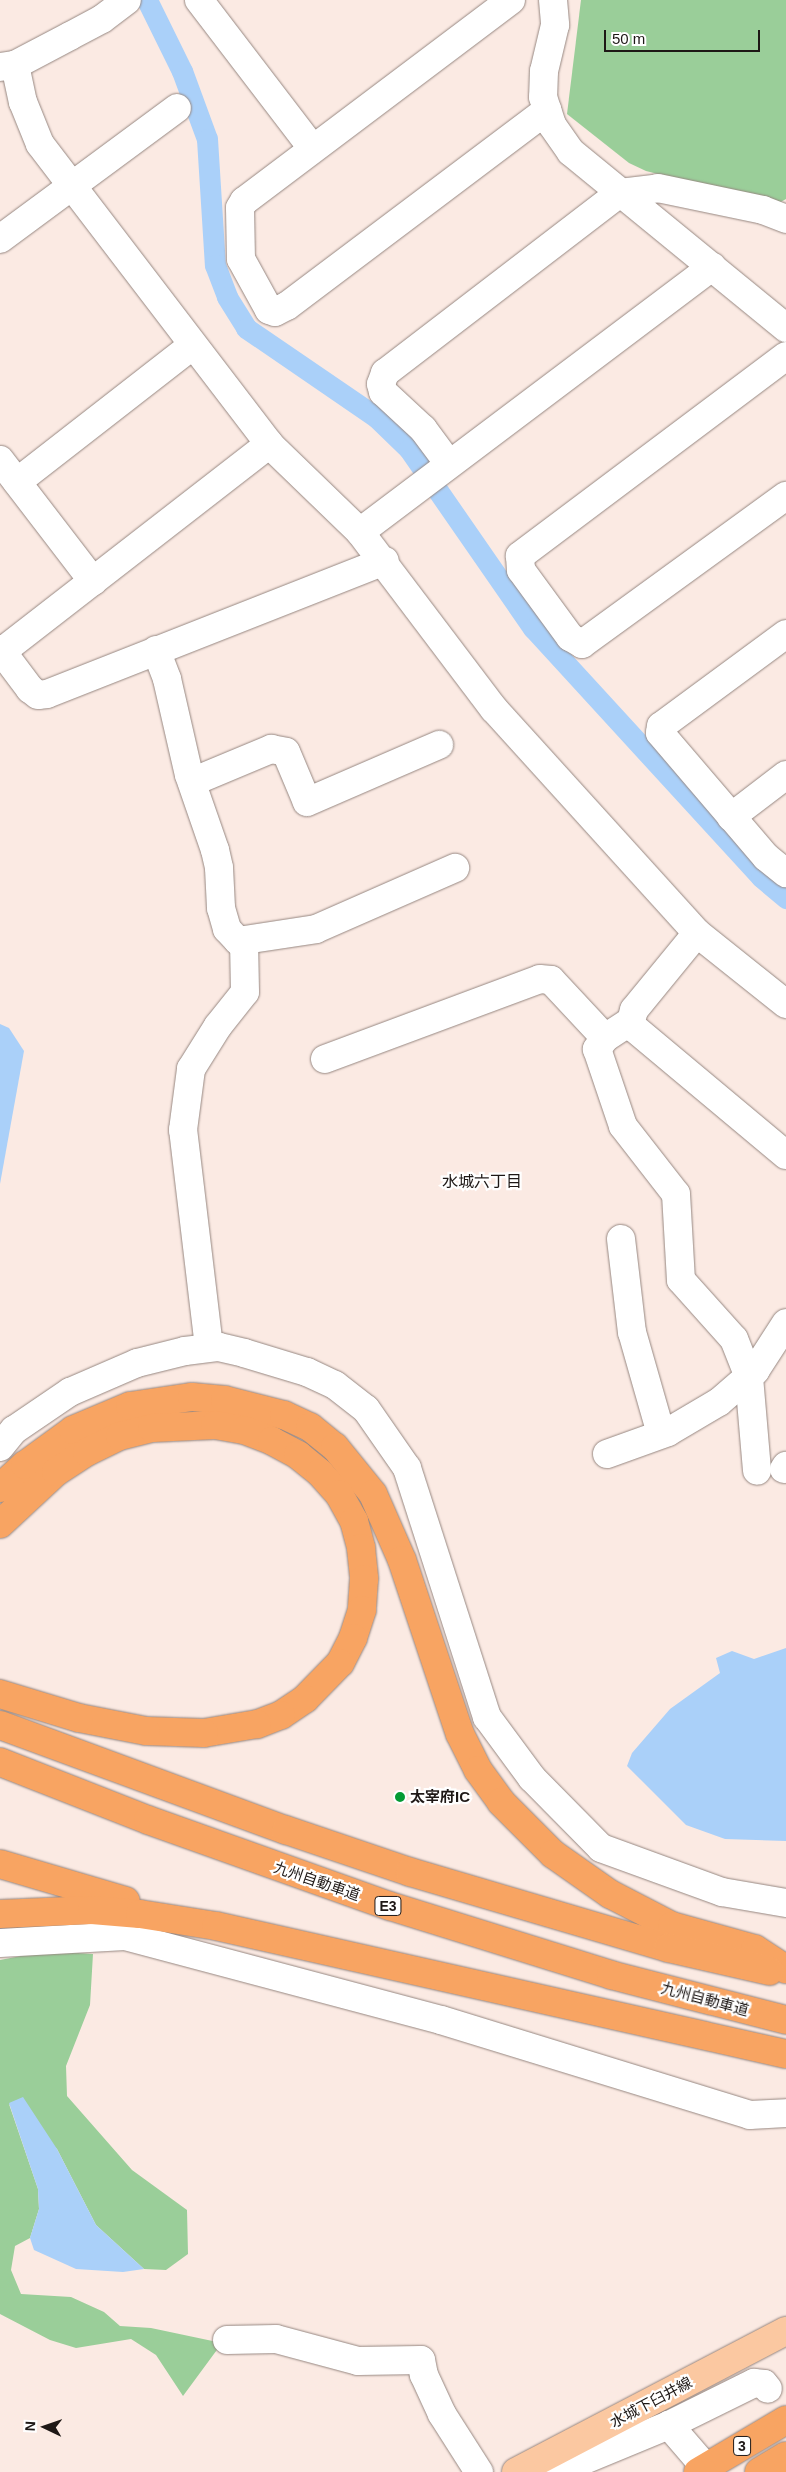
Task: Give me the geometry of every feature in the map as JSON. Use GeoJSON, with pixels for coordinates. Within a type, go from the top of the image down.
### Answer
{"type":"FeatureCollection","features":[{"type":"Feature","properties":{"kind":"highway"},"geometry":{"type":"LineString","coordinates":[[0,1488],[25,1465],[73,1430],[130,1406],[192,1397],[225,1400],[284,1414],[310,1427],[355,1468],[377,1502],[402,1560],[460,1734],[478,1770],[502,1802],[553,1854],[610,1894],[672,1926],[754,1949],[786,1969]]}},
{"type":"Feature","properties":{"kind":"highway"},"geometry":{"type":"LineString","coordinates":[[0,1524],[56,1472],[95,1448],[120,1436],[152,1428],[215,1424],[244,1430],[272,1441],[298,1455],[320,1473],[339,1494],[354,1521],[361,1548],[364,1579],[362,1610],[353,1638],[340,1663],[305,1700],[281,1715],[257,1724],[204,1733],[146,1730],[79,1718],[0,1694]]}},
{"type":"Feature","properties":{"kind":"highway"},"geometry":{"type":"LineString","coordinates":[[0,1724],[259,1821],[410,1872],[668,1948],[786,1975]]}},
{"type":"Feature","properties":{"kind":"highway","name":"九州自動車道"},"geometry":{"type":"LineString","coordinates":[[0,1762],[166,1826],[390,1906],[611,1975],[786,2020]]}},
{"type":"Feature","properties":{"kind":"highway"},"geometry":{"type":"LineString","coordinates":[[0,1864],[216,1926],[786,2054]]}},
{"type":"Feature","properties":{"kind":"highway"},"geometry":{"type":"LineString","coordinates":[[0,1914],[92,1910],[140,1914],[216,1926]]}},
{"type":"Feature","properties":{"kind":"highway","name":"3"},"geometry":{"type":"LineString","coordinates":[[702,2470],[786,2420]]}},
{"type":"Feature","properties":{"kind":"highway","name":"3"},"geometry":{"type":"LineString","coordinates":[[759,2472],[786,2456]]}},
{"type":"Feature","properties":{"kind":"main road","name":"水城下臼井線"},"geometry":{"type":"LineString","coordinates":[[537,2470],[786,2331]]}},
{"type":"Feature","properties":{"kind":"street"},"geometry":{"type":"LineString","coordinates":[[127,0],[102,19],[8,66],[40,144],[69,186],[269,444],[360,532],[385,561],[494,710],[697,933],[786,1004]]}},
{"type":"Feature","properties":{"kind":"street"},"geometry":{"type":"LineString","coordinates":[[199,0],[312,148]]}},
{"type":"Feature","properties":{"kind":"street"},"geometry":{"type":"LineString","coordinates":[[511,0],[244,201],[240,208],[241,259],[269,310],[275,312],[547,110]]}},
{"type":"Feature","properties":{"kind":"street"},"geometry":{"type":"LineString","coordinates":[[553,0],[555,26],[544,71],[543,97],[552,125],[571,152],[786,328]]}},
{"type":"Feature","properties":{"kind":"street"},"geometry":{"type":"LineString","coordinates":[[0,239],[69,186],[178,108]]}},
{"type":"Feature","properties":{"kind":"street"},"geometry":{"type":"LineString","coordinates":[[448,464],[423,430],[384,392],[382,384],[385,373],[620,192],[658,188],[763,210],[786,219]]}},
{"type":"Feature","properties":{"kind":"street"},"geometry":{"type":"LineString","coordinates":[[360,532],[712,267]]}},
{"type":"Feature","properties":{"kind":"street"},"geometry":{"type":"LineString","coordinates":[[17,482],[192,346]]}},
{"type":"Feature","properties":{"kind":"street"},"geometry":{"type":"LineString","coordinates":[[786,356],[520,556],[522,570],[570,637],[582,644],[786,496]]}},
{"type":"Feature","properties":{"kind":"street"},"geometry":{"type":"LineString","coordinates":[[269,444],[1,651],[38,695],[385,561]]}},
{"type":"Feature","properties":{"kind":"street"},"geometry":{"type":"LineString","coordinates":[[0,460],[92,581]]}},
{"type":"Feature","properties":{"kind":"street"},"geometry":{"type":"LineString","coordinates":[[786,634],[661,726],[664,740],[766,857],[786,874]]}},
{"type":"Feature","properties":{"kind":"street"},"geometry":{"type":"LineString","coordinates":[[156,650],[167,679],[192,782],[219,868],[221,908],[225,922],[238,941],[316,930],[455,868]]}},
{"type":"Feature","properties":{"kind":"street"},"geometry":{"type":"LineString","coordinates":[[192,782],[272,749],[286,752],[307,802],[439,745]]}},
{"type":"Feature","properties":{"kind":"street"},"geometry":{"type":"LineString","coordinates":[[731,817],[786,775]]}},
{"type":"Feature","properties":{"kind":"street"},"geometry":{"type":"LineString","coordinates":[[697,933],[634,1010],[631,1021],[634,1028],[786,1155]]}},
{"type":"Feature","properties":{"kind":"street"},"geometry":{"type":"LineString","coordinates":[[209,1347],[183,1130],[191,1069],[218,1026],[245,992],[244,940]]}},
{"type":"Feature","properties":{"kind":"street"},"geometry":{"type":"LineString","coordinates":[[325,1059],[540,978],[552,980],[605,1038]]}},
{"type":"Feature","properties":{"kind":"street"},"geometry":{"type":"LineString","coordinates":[[631,1021],[605,1038],[597,1049],[623,1126],[676,1194],[681,1280],[734,1339],[748,1377],[776,1469]]}},
{"type":"Feature","properties":{"kind":"street"},"geometry":{"type":"LineString","coordinates":[[620,1239],[632,1332],[661,1434]]}},
{"type":"Feature","properties":{"kind":"street"},"geometry":{"type":"LineString","coordinates":[[606,1454],[661,1434],[719,1402],[748,1377],[768,1356],[786,1322]]}},
{"type":"Feature","properties":{"kind":"street"},"geometry":{"type":"LineString","coordinates":[[0,1446],[14,1430],[70,1392],[137,1363],[209,1347],[244,1352],[307,1372],[335,1385],[366,1409],[407,1468],[492,1729],[532,1778],[602,1848],[722,1892],[786,1903]]}},
{"type":"Feature","properties":{"kind":"street"},"geometry":{"type":"LineString","coordinates":[[0,1943],[125,1936],[441,2020],[750,2115],[786,2113]]}},
{"type":"Feature","properties":{"kind":"street"},"geometry":{"type":"LineString","coordinates":[[227,2340],[276,2339],[358,2361],[421,2360],[424,2375],[442,2414],[479,2472]]}},
{"type":"Feature","properties":{"kind":"street"},"geometry":{"type":"LineString","coordinates":[[537,2470],[669,2425],[754,2383],[764,2384],[768,2389]]}},
{"type":"Feature","properties":{"kind":"street"},"geometry":{"type":"LineString","coordinates":[[669,2425],[702,2470]]}},
{"type":"Feature","properties":{"kind":"green space"},"geometry":{"type":"Polygon","coordinates":[[[581,0],[786,0],[786,199],[777,204],[646,171],[629,163],[567,114],[581,0]]]}},
{"type":"Feature","properties":{"kind":"green space"},"geometry":{"type":"Polygon","coordinates":[[[47,1951],[93,1954],[90,2005],[66,2066],[67,2096],[132,2170],[187,2210],[188,2254],[166,2270],[144,2269],[96,2225],[57,2149],[9,2104],[38,2189],[39,2209],[30,2238],[15,2246],[11,2270],[21,2294],[71,2297],[104,2312],[120,2326],[151,2328],[222,2343],[183,2396],[156,2355],[131,2339],[76,2348],[50,2340],[0,2314],[0,1960],[47,1951]]]}},
{"type":"Feature","properties":{"kind":"water"},"geometry":{"type":"Polygon","coordinates":[[[0,1024],[9,1028],[24,1051],[0,1184],[0,1024]]]}},
{"type":"Feature","properties":{"kind":"water"},"geometry":{"type":"Polygon","coordinates":[[[786,1648],[786,1841],[725,1839],[686,1825],[627,1766],[632,1753],[670,1709],[720,1673],[716,1658],[732,1651],[754,1659],[786,1648]]]}},
{"type":"Feature","properties":{"kind":"water"},"geometry":{"type":"Polygon","coordinates":[[[23,2097],[57,2149],[96,2225],[144,2269],[123,2272],[76,2269],[34,2250],[30,2238],[39,2209],[38,2189],[9,2103],[23,2097]]]}},
{"type":"Feature","properties":{"kind":"waterway"},"geometry":{"type":"LineString","coordinates":[[147,0],[182,71],[207,139],[215,265],[227,297],[246,328],[376,417],[409,449],[533,628],[761,877],[786,898]]}},
{"type":"Feature","properties":{"kind":"place","name":"太宰府IC"},"geometry":{"type":"Point","coordinates":[400,1797]}},
{"type":"Feature","properties":{"kind":"district","name":"水城六丁目"},"geometry":{"type":"Point","coordinates":[482,1182]}}]}
